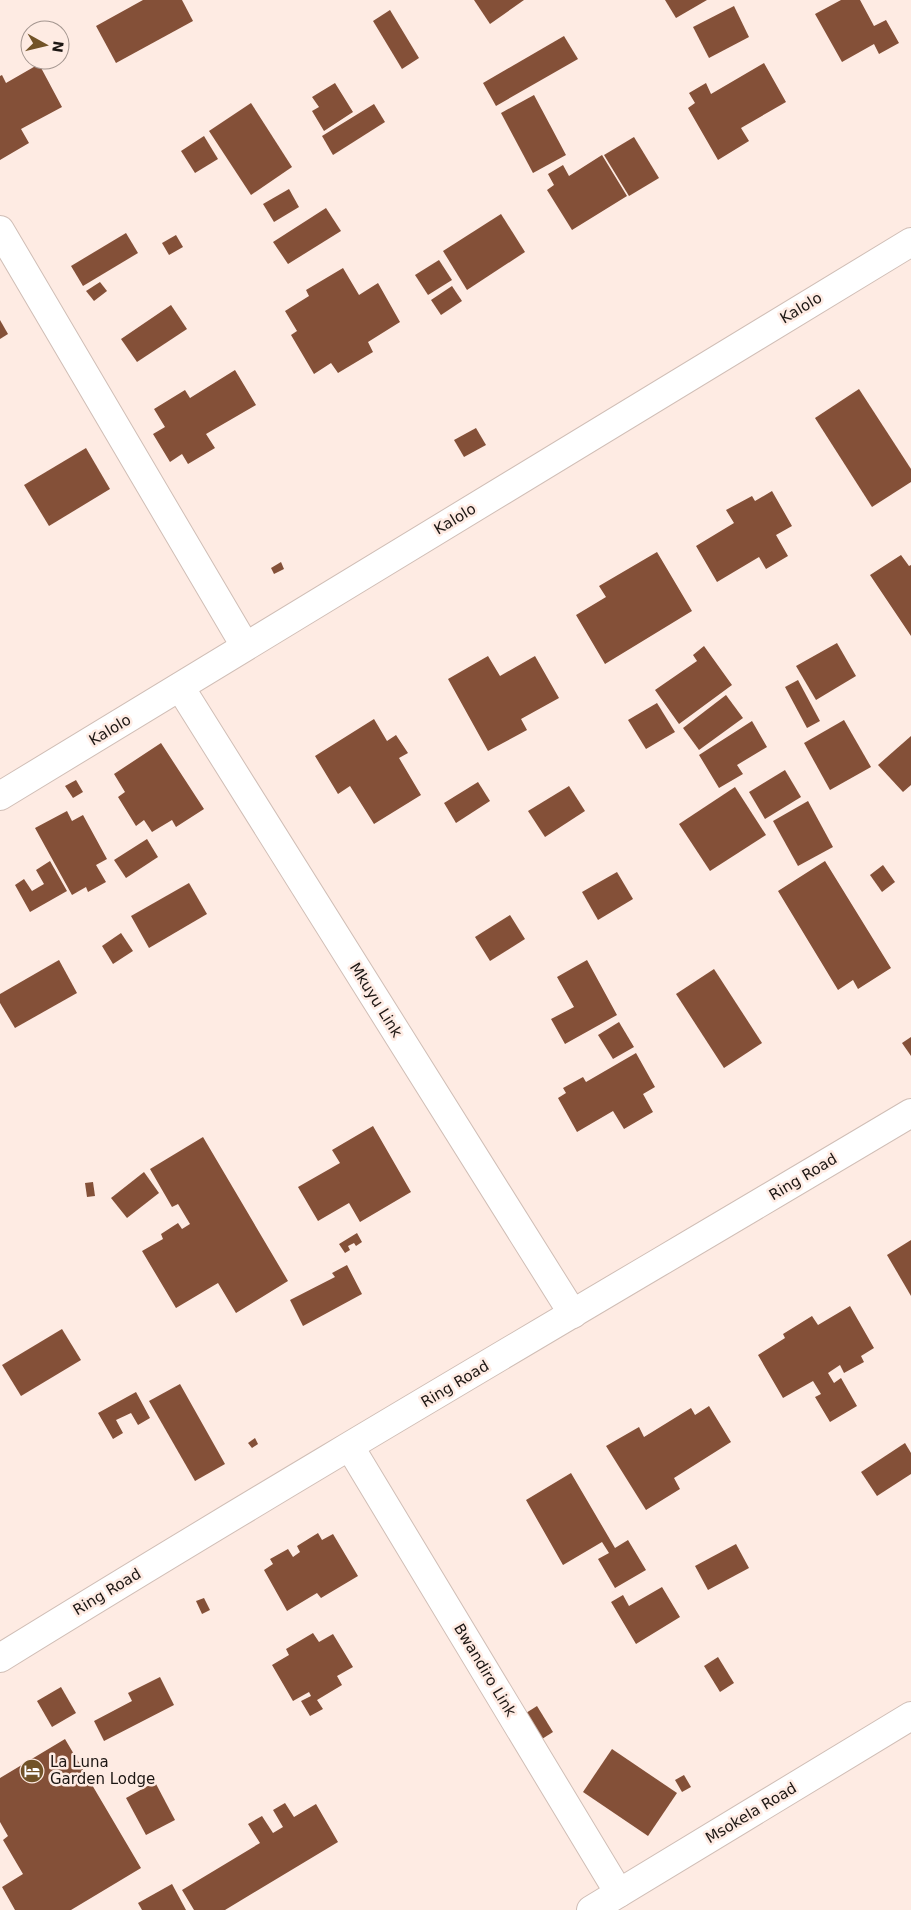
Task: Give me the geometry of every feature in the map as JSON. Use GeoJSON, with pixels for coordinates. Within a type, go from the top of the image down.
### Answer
{"type":"FeatureCollection","features":[{"type":"Feature","properties":{"kind":"street"},"geometry":{"type":"LineString","coordinates":[[0,230],[245,646]]}},
{"type":"Feature","properties":{"kind":"street","name":"Kalolo"},"geometry":{"type":"LineString","coordinates":[[0,796],[911,242]]}},
{"type":"Feature","properties":{"kind":"street","name":"Mkuyu Link"},"geometry":{"type":"LineString","coordinates":[[180,687],[573,1314]]}},
{"type":"Feature","properties":{"kind":"street","name":"Ring Road"},"geometry":{"type":"LineString","coordinates":[[0,1658],[350,1447],[911,1114]]}},
{"type":"Feature","properties":{"kind":"street","name":"Bwandiro Link"},"geometry":{"type":"LineString","coordinates":[[350,1447],[619,1893]]}},
{"type":"Feature","properties":{"kind":"street","name":"Msokela Road"},"geometry":{"type":"LineString","coordinates":[[591,1910],[911,1716]]}},
{"type":"Feature","properties":{"kind":"building"},"geometry":{"type":"Polygon","coordinates":[[[143,0],[182,0],[193,21],[116,63],[96,26],[143,0]]]}},
{"type":"Feature","properties":{"kind":"building"},"geometry":{"type":"Polygon","coordinates":[[[474,0],[524,0],[490,24],[474,0]]]}},
{"type":"Feature","properties":{"kind":"building"},"geometry":{"type":"Polygon","coordinates":[[[665,0],[707,0],[676,18],[665,0]]]}},
{"type":"Feature","properties":{"kind":"building"},"geometry":{"type":"Polygon","coordinates":[[[841,0],[860,0],[874,26],[886,20],[899,43],[879,54],[874,44],[842,62],[815,14],[841,0]]]}},
{"type":"Feature","properties":{"kind":"building"},"geometry":{"type":"Polygon","coordinates":[[[734,6],[749,37],[709,58],[693,27],[734,6]]]}},
{"type":"Feature","properties":{"kind":"building"},"geometry":{"type":"Polygon","coordinates":[[[390,10],[419,58],[402,69],[373,21],[390,10]]]}},
{"type":"Feature","properties":{"kind":"building"},"geometry":{"type":"Polygon","coordinates":[[[564,36],[578,59],[496,106],[483,83],[564,36]]]}},
{"type":"Feature","properties":{"kind":"building"},"geometry":{"type":"Polygon","coordinates":[[[764,63],[786,102],[741,128],[749,141],[718,160],[688,108],[695,103],[689,93],[706,83],[711,94],[764,63]]]}},
{"type":"Feature","properties":{"kind":"building"},"geometry":{"type":"Polygon","coordinates":[[[29,70],[42,70],[62,107],[21,129],[29,143],[0,160],[0,76],[2,75],[6,83],[29,70]]]}},
{"type":"Feature","properties":{"kind":"building"},"geometry":{"type":"Polygon","coordinates":[[[335,83],[353,112],[324,131],[312,111],[319,107],[312,97],[335,83]]]}},
{"type":"Feature","properties":{"kind":"building"},"geometry":{"type":"Polygon","coordinates":[[[534,95],[566,155],[533,173],[501,113],[534,95]]]}},
{"type":"Feature","properties":{"kind":"building"},"geometry":{"type":"Polygon","coordinates":[[[251,103],[292,167],[251,195],[209,131],[251,103]]]}},
{"type":"Feature","properties":{"kind":"building"},"geometry":{"type":"Polygon","coordinates":[[[374,104],[385,122],[333,155],[322,136],[374,104]]]}},
{"type":"Feature","properties":{"kind":"building"},"geometry":{"type":"Polygon","coordinates":[[[204,136],[218,159],[195,173],[181,151],[204,136]]]}},
{"type":"Feature","properties":{"kind":"building"},"geometry":{"type":"Polygon","coordinates":[[[634,137],[659,178],[629,196],[604,155],[634,137]]]}},
{"type":"Feature","properties":{"kind":"building"},"geometry":{"type":"Polygon","coordinates":[[[602,155],[627,196],[572,230],[547,190],[554,185],[548,174],[563,165],[569,176],[602,155]]]}},
{"type":"Feature","properties":{"kind":"building"},"geometry":{"type":"Polygon","coordinates":[[[289,189],[299,207],[274,222],[263,204],[289,189]]]}},
{"type":"Feature","properties":{"kind":"building"},"geometry":{"type":"Polygon","coordinates":[[[326,208],[341,231],[288,264],[273,242],[326,208]]]}},
{"type":"Feature","properties":{"kind":"building"},"geometry":{"type":"Polygon","coordinates":[[[501,214],[525,252],[467,290],[443,251],[501,214]]]}},
{"type":"Feature","properties":{"kind":"building"},"geometry":{"type":"Polygon","coordinates":[[[126,233],[138,253],[83,286],[71,266],[126,233]]]}},
{"type":"Feature","properties":{"kind":"building"},"geometry":{"type":"Polygon","coordinates":[[[176,235],[183,247],[169,255],[162,243],[176,235]]]}},
{"type":"Feature","properties":{"kind":"building"},"geometry":{"type":"Polygon","coordinates":[[[439,260],[452,280],[428,295],[415,275],[439,260]]]}},
{"type":"Feature","properties":{"kind":"building"},"geometry":{"type":"Polygon","coordinates":[[[343,268],[359,295],[378,283],[400,322],[368,342],[373,352],[338,373],[331,363],[314,374],[291,335],[297,331],[285,311],[309,296],[306,290],[343,268]]]}},
{"type":"Feature","properties":{"kind":"building"},"geometry":{"type":"Polygon","coordinates":[[[100,282],[107,291],[94,301],[86,291],[100,282]]]}},
{"type":"Feature","properties":{"kind":"building"},"geometry":{"type":"Polygon","coordinates":[[[452,286],[462,301],[441,315],[431,300],[452,286]]]}},
{"type":"Feature","properties":{"kind":"building"},"geometry":{"type":"Polygon","coordinates":[[[171,305],[187,329],[137,362],[121,339],[171,305]]]}},
{"type":"Feature","properties":{"kind":"building"},"geometry":{"type":"Polygon","coordinates":[[[0,320],[8,334],[0,339],[0,320]]]}},
{"type":"Feature","properties":{"kind":"building"},"geometry":{"type":"Polygon","coordinates":[[[235,370],[256,405],[206,434],[215,448],[188,464],[182,454],[170,462],[153,434],[165,427],[154,409],[185,390],[190,398],[235,370]]]}},
{"type":"Feature","properties":{"kind":"building"},"geometry":{"type":"Polygon","coordinates":[[[859,389],[911,469],[911,482],[872,507],[815,418],[859,389]]]}},
{"type":"Feature","properties":{"kind":"building"},"geometry":{"type":"Polygon","coordinates":[[[476,428],[486,445],[464,457],[454,440],[476,428]]]}},
{"type":"Feature","properties":{"kind":"building"},"geometry":{"type":"Polygon","coordinates":[[[86,448],[110,489],[49,526],[24,485],[86,448]]]}},
{"type":"Feature","properties":{"kind":"building"},"geometry":{"type":"Polygon","coordinates":[[[772,491],[792,526],[776,535],[788,556],[766,569],[759,557],[717,582],[696,546],[734,523],[726,510],[752,496],[755,501],[772,491]]]}},
{"type":"Feature","properties":{"kind":"building"},"geometry":{"type":"Polygon","coordinates":[[[657,552],[692,611],[605,664],[576,615],[606,597],[599,586],[657,552]]]}},
{"type":"Feature","properties":{"kind":"building"},"geometry":{"type":"Polygon","coordinates":[[[901,555],[909,566],[911,565],[911,636],[870,575],[901,555]]]}},
{"type":"Feature","properties":{"kind":"building"},"geometry":{"type":"Polygon","coordinates":[[[281,562],[284,569],[274,574],[271,568],[281,562]]]}},
{"type":"Feature","properties":{"kind":"building"},"geometry":{"type":"Polygon","coordinates":[[[837,643],[856,676],[816,700],[796,666],[837,643]]]}},
{"type":"Feature","properties":{"kind":"building"},"geometry":{"type":"Polygon","coordinates":[[[704,646],[732,685],[679,724],[655,690],[697,661],[693,655],[704,646]]]}},
{"type":"Feature","properties":{"kind":"building"},"geometry":{"type":"Polygon","coordinates":[[[488,656],[500,676],[535,656],[559,698],[521,719],[527,730],[488,751],[448,679],[488,656]]]}},
{"type":"Feature","properties":{"kind":"building"},"geometry":{"type":"Polygon","coordinates":[[[798,680],[820,721],[807,728],[785,687],[798,680]]]}},
{"type":"Feature","properties":{"kind":"building"},"geometry":{"type":"Polygon","coordinates":[[[726,695],[743,718],[699,750],[683,728],[726,695]]]}},
{"type":"Feature","properties":{"kind":"building"},"geometry":{"type":"Polygon","coordinates":[[[657,703],[675,732],[646,749],[628,720],[657,703]]]}},
{"type":"Feature","properties":{"kind":"building"},"geometry":{"type":"Polygon","coordinates":[[[374,719],[387,741],[396,735],[408,753],[399,758],[421,795],[374,824],[350,786],[338,794],[315,756],[374,719]]]}},
{"type":"Feature","properties":{"kind":"building"},"geometry":{"type":"Polygon","coordinates":[[[844,720],[871,767],[830,790],[804,743],[844,720]]]}},
{"type":"Feature","properties":{"kind":"building"},"geometry":{"type":"Polygon","coordinates":[[[752,721],[767,747],[737,765],[743,774],[719,788],[699,755],[752,721]]]}},
{"type":"Feature","properties":{"kind":"building"},"geometry":{"type":"Polygon","coordinates":[[[911,736],[911,785],[903,792],[878,765],[911,736]]]}},
{"type":"Feature","properties":{"kind":"building"},"geometry":{"type":"Polygon","coordinates":[[[161,743],[204,809],[176,827],[172,820],[152,832],[144,820],[136,826],[118,797],[125,792],[114,774],[161,743]]]}},
{"type":"Feature","properties":{"kind":"building"},"geometry":{"type":"Polygon","coordinates":[[[785,770],[801,797],[765,819],[749,792],[785,770]]]}},
{"type":"Feature","properties":{"kind":"building"},"geometry":{"type":"Polygon","coordinates":[[[76,780],[83,792],[73,798],[65,786],[76,780]]]}},
{"type":"Feature","properties":{"kind":"building"},"geometry":{"type":"Polygon","coordinates":[[[478,782],[490,801],[456,823],[444,803],[478,782]]]}},
{"type":"Feature","properties":{"kind":"building"},"geometry":{"type":"Polygon","coordinates":[[[569,786],[585,811],[545,837],[528,811],[569,786]]]}},
{"type":"Feature","properties":{"kind":"building"},"geometry":{"type":"Polygon","coordinates":[[[735,787],[766,835],[710,871],[679,824],[735,787]]]}},
{"type":"Feature","properties":{"kind":"building"},"geometry":{"type":"Polygon","coordinates":[[[808,801],[833,847],[798,866],[773,821],[808,801]]]}},
{"type":"Feature","properties":{"kind":"building"},"geometry":{"type":"Polygon","coordinates":[[[67,811],[72,821],[83,815],[107,859],[96,865],[106,882],[88,892],[86,887],[72,895],[35,828],[67,811]]]}},
{"type":"Feature","properties":{"kind":"building"},"geometry":{"type":"Polygon","coordinates":[[[147,839],[158,857],[126,878],[114,860],[147,839]]]}},
{"type":"Feature","properties":{"kind":"building"},"geometry":{"type":"Polygon","coordinates":[[[50,861],[67,891],[30,912],[15,885],[24,879],[32,891],[44,884],[36,870],[50,861]]]}},
{"type":"Feature","properties":{"kind":"building"},"geometry":{"type":"Polygon","coordinates":[[[825,861],[891,968],[858,989],[853,980],[838,990],[778,891],[825,861]]]}},
{"type":"Feature","properties":{"kind":"building"},"geometry":{"type":"Polygon","coordinates":[[[883,865],[895,882],[882,892],[870,875],[883,865]]]}},
{"type":"Feature","properties":{"kind":"building"},"geometry":{"type":"Polygon","coordinates":[[[617,872],[633,899],[598,920],[582,892],[617,872]]]}},
{"type":"Feature","properties":{"kind":"building"},"geometry":{"type":"Polygon","coordinates":[[[189,883],[207,914],[149,948],[131,916],[189,883]]]}},
{"type":"Feature","properties":{"kind":"building"},"geometry":{"type":"Polygon","coordinates":[[[510,915],[525,939],[490,961],[475,937],[510,915]]]}},
{"type":"Feature","properties":{"kind":"building"},"geometry":{"type":"Polygon","coordinates":[[[121,933],[133,951],[113,964],[102,946],[121,933]]]}},
{"type":"Feature","properties":{"kind":"building"},"geometry":{"type":"Polygon","coordinates":[[[59,960],[77,993],[15,1028],[0,1003],[0,994],[59,960]]]}},
{"type":"Feature","properties":{"kind":"building"},"geometry":{"type":"Polygon","coordinates":[[[587,960],[617,1015],[565,1044],[551,1019],[574,1007],[557,977],[587,960]]]}},
{"type":"Feature","properties":{"kind":"building"},"geometry":{"type":"Polygon","coordinates":[[[714,969],[762,1043],[724,1068],[676,994],[714,969]]]}},
{"type":"Feature","properties":{"kind":"building"},"geometry":{"type":"Polygon","coordinates":[[[619,1022],[634,1047],[613,1059],[598,1035],[619,1022]]]}},
{"type":"Feature","properties":{"kind":"building"},"geometry":{"type":"Polygon","coordinates":[[[911,1037],[911,1056],[902,1043],[911,1037]]]}},
{"type":"Feature","properties":{"kind":"building"},"geometry":{"type":"Polygon","coordinates":[[[636,1053],[655,1087],[643,1094],[653,1112],[624,1129],[613,1111],[577,1132],[558,1098],[566,1093],[563,1088],[583,1077],[586,1082],[636,1053]]]}},
{"type":"Feature","properties":{"kind":"building"},"geometry":{"type":"Polygon","coordinates":[[[373,1126],[411,1192],[360,1222],[349,1203],[318,1221],[298,1187],[340,1163],[332,1150],[373,1126]]]}},
{"type":"Feature","properties":{"kind":"building"},"geometry":{"type":"Polygon","coordinates":[[[203,1137],[288,1281],[236,1313],[218,1283],[176,1308],[142,1251],[163,1239],[161,1234],[178,1223],[182,1229],[190,1224],[178,1204],[172,1207],[150,1169],[203,1137]]]}},
{"type":"Feature","properties":{"kind":"building"},"geometry":{"type":"Polygon","coordinates":[[[144,1172],[159,1193],[127,1218],[111,1198],[144,1172]]]}},
{"type":"Feature","properties":{"kind":"building"},"geometry":{"type":"Polygon","coordinates":[[[93,1182],[95,1196],[87,1197],[85,1183],[93,1182]]]}},
{"type":"Feature","properties":{"kind":"building"},"geometry":{"type":"Polygon","coordinates":[[[357,1233],[362,1242],[356,1246],[354,1243],[348,1246],[350,1250],[345,1253],[339,1244],[357,1233]]]}},
{"type":"Feature","properties":{"kind":"building"},"geometry":{"type":"Polygon","coordinates":[[[911,1240],[911,1296],[887,1255],[911,1240]]]}},
{"type":"Feature","properties":{"kind":"building"},"geometry":{"type":"Polygon","coordinates":[[[347,1265],[362,1294],[303,1326],[290,1300],[335,1277],[332,1273],[347,1265]]]}},
{"type":"Feature","properties":{"kind":"building"},"geometry":{"type":"Polygon","coordinates":[[[850,1306],[874,1348],[861,1356],[864,1362],[844,1373],[840,1365],[828,1373],[834,1383],[841,1378],[857,1406],[830,1422],[815,1397],[821,1394],[813,1381],[783,1398],[758,1355],[785,1338],[783,1334],[812,1316],[818,1325],[850,1306]]]}},
{"type":"Feature","properties":{"kind":"building"},"geometry":{"type":"Polygon","coordinates":[[[62,1329],[81,1360],[21,1396],[2,1365],[62,1329]]]}},
{"type":"Feature","properties":{"kind":"building"},"geometry":{"type":"Polygon","coordinates":[[[180,1384],[225,1464],[195,1481],[149,1401],[180,1384]]]}},
{"type":"Feature","properties":{"kind":"building"},"geometry":{"type":"Polygon","coordinates":[[[136,1392],[150,1418],[138,1425],[131,1413],[116,1420],[123,1433],[113,1439],[98,1413],[136,1392]]]}},
{"type":"Feature","properties":{"kind":"building"},"geometry":{"type":"Polygon","coordinates":[[[709,1406],[731,1442],[674,1478],[680,1489],[646,1510],[606,1446],[639,1427],[644,1437],[691,1408],[695,1415],[709,1406]]]}},
{"type":"Feature","properties":{"kind":"building"},"geometry":{"type":"Polygon","coordinates":[[[255,1438],[258,1444],[252,1448],[248,1443],[255,1438]]]}},
{"type":"Feature","properties":{"kind":"building"},"geometry":{"type":"Polygon","coordinates":[[[905,1443],[911,1453],[911,1474],[877,1496],[861,1472],[905,1443]]]}},
{"type":"Feature","properties":{"kind":"building"},"geometry":{"type":"Polygon","coordinates":[[[571,1473],[615,1548],[628,1540],[646,1570],[615,1588],[598,1559],[609,1553],[602,1542],[563,1565],[526,1500],[571,1473]]]}},
{"type":"Feature","properties":{"kind":"building"},"geometry":{"type":"Polygon","coordinates":[[[318,1533],[322,1540],[333,1534],[358,1576],[321,1598],[317,1593],[287,1611],[264,1570],[273,1564],[270,1559],[288,1549],[293,1557],[300,1552],[297,1546],[318,1533]]]}},
{"type":"Feature","properties":{"kind":"building"},"geometry":{"type":"Polygon","coordinates":[[[736,1544],[749,1568],[708,1590],[695,1566],[736,1544]]]}},
{"type":"Feature","properties":{"kind":"building"},"geometry":{"type":"Polygon","coordinates":[[[662,1587],[680,1617],[636,1644],[611,1602],[623,1595],[629,1606],[662,1587]]]}},
{"type":"Feature","properties":{"kind":"building"},"geometry":{"type":"Polygon","coordinates":[[[204,1598],[210,1610],[202,1614],[196,1601],[204,1598]]]}},
{"type":"Feature","properties":{"kind":"building"},"geometry":{"type":"Polygon","coordinates":[[[313,1633],[319,1642],[333,1634],[353,1667],[337,1676],[342,1685],[317,1700],[323,1709],[310,1716],[301,1701],[311,1696],[309,1692],[293,1701],[272,1665],[289,1655],[286,1649],[313,1633]]]}},
{"type":"Feature","properties":{"kind":"building"},"geometry":{"type":"Polygon","coordinates":[[[718,1657],[734,1683],[720,1692],[704,1666],[718,1657]]]}},
{"type":"Feature","properties":{"kind":"building"},"geometry":{"type":"Polygon","coordinates":[[[160,1677],[174,1705],[104,1741],[94,1721],[132,1701],[128,1693],[160,1677]]]}},
{"type":"Feature","properties":{"kind":"building"},"geometry":{"type":"Polygon","coordinates":[[[61,1687],[76,1713],[52,1727],[37,1701],[61,1687]]]}},
{"type":"Feature","properties":{"kind":"building"},"geometry":{"type":"Polygon","coordinates":[[[537,1706],[553,1732],[542,1739],[526,1713],[537,1706]]]}},
{"type":"Feature","properties":{"kind":"building"},"geometry":{"type":"Polygon","coordinates":[[[65,1739],[141,1868],[71,1910],[15,1910],[2,1887],[23,1874],[3,1840],[8,1836],[0,1822],[0,1778],[65,1739]]]}},
{"type":"Feature","properties":{"kind":"building"},"geometry":{"type":"Polygon","coordinates":[[[612,1749],[677,1793],[648,1836],[583,1792],[612,1749]]]}},
{"type":"Feature","properties":{"kind":"building"},"geometry":{"type":"Polygon","coordinates":[[[684,1775],[691,1787],[682,1792],[675,1780],[684,1775]]]}},
{"type":"Feature","properties":{"kind":"building"},"geometry":{"type":"Polygon","coordinates":[[[155,1782],[175,1820],[146,1835],[126,1798],[155,1782]]]}},
{"type":"Feature","properties":{"kind":"building"},"geometry":{"type":"Polygon","coordinates":[[[285,1803],[294,1817],[316,1804],[338,1842],[225,1910],[194,1910],[182,1890],[260,1843],[248,1824],[262,1816],[273,1833],[283,1827],[273,1810],[285,1803]]]}},
{"type":"Feature","properties":{"kind":"building"},"geometry":{"type":"Polygon","coordinates":[[[172,1884],[186,1910],[142,1910],[138,1903],[172,1884]]]}},
{"type":"Feature","properties":{"kind":"place","name":"La Luna Garden Lodge"},"geometry":{"type":"Point","coordinates":[32,1771]}}]}
